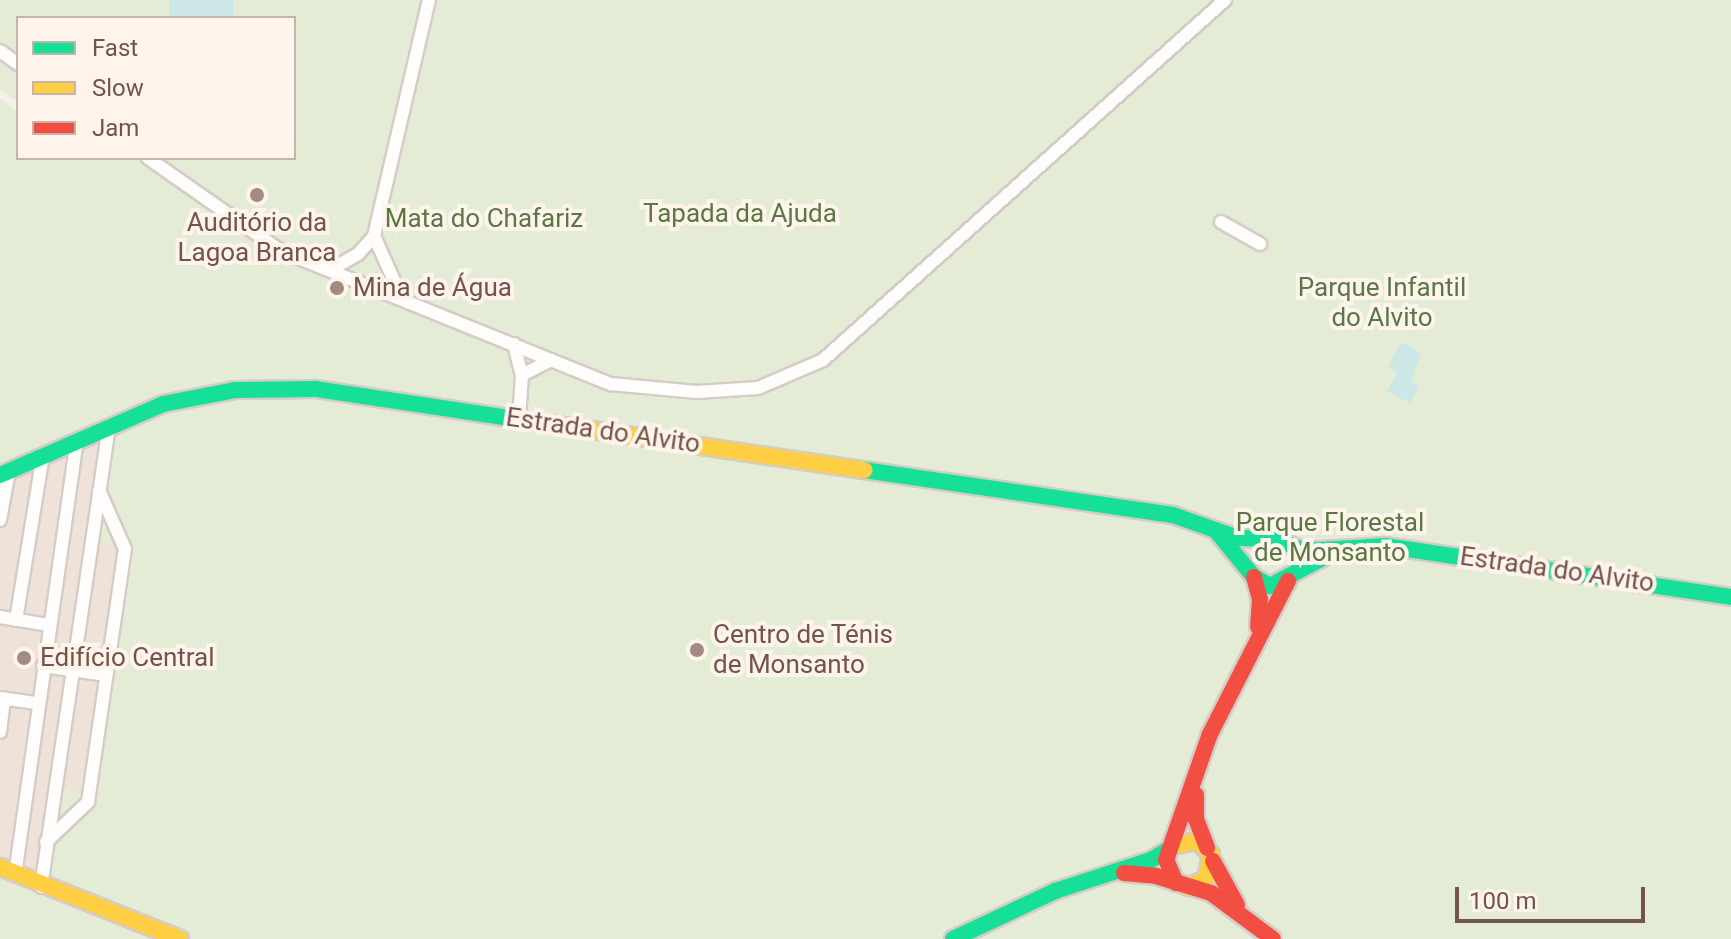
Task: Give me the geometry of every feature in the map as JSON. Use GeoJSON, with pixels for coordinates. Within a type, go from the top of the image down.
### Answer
{"type":"FeatureCollection","features":[{"type":"Feature","properties":{"kind":"street"},"geometry":{"type":"LineString","coordinates":[[332,269],[358,254],[374,236],[429,0]]}},
{"type":"Feature","properties":{"kind":"street"},"geometry":{"type":"LineString","coordinates":[[151,160],[258,238],[611,384],[697,392],[758,388],[823,360],[1225,0]]}},
{"type":"Feature","properties":{"kind":"street"},"geometry":{"type":"LineString","coordinates":[[1221,222],[1260,244]]}},
{"type":"Feature","properties":{"kind":"street"},"geometry":{"type":"LineString","coordinates":[[374,236],[401,296]]}},
{"type":"Feature","properties":{"kind":"street"},"geometry":{"type":"LineString","coordinates":[[514,344],[522,375],[519,419]]}},
{"type":"Feature","properties":{"kind":"street"},"geometry":{"type":"LineString","coordinates":[[522,375],[551,360]]}},
{"type":"Feature","properties":{"kind":"street","name":"Estrada do Alvito"},"geometry":{"type":"LineString","coordinates":[[4,473],[109,427],[199,395],[268,387],[519,419],[1160,513],[1216,531],[1263,541],[1277,539],[1289,545],[1335,551],[1386,546],[1731,597]]}},
{"type":"Feature","properties":{"kind":"street"},"geometry":{"type":"LineString","coordinates":[[41,887],[109,427]]}},
{"type":"Feature","properties":{"kind":"street"},"geometry":{"type":"LineString","coordinates":[[77,440],[8,871],[41,887],[180,939]]}},
{"type":"Feature","properties":{"kind":"street"},"geometry":{"type":"LineString","coordinates":[[16,620],[43,456]]}},
{"type":"Feature","properties":{"kind":"street"},"geometry":{"type":"LineString","coordinates":[[0,520],[4,473]]}},
{"type":"Feature","properties":{"kind":"street"},"geometry":{"type":"LineString","coordinates":[[46,842],[88,802],[125,549],[99,490]]}},
{"type":"Feature","properties":{"kind":"street"},"geometry":{"type":"LineString","coordinates":[[1216,531],[1252,574],[1270,586],[1290,579]]}},
{"type":"Feature","properties":{"kind":"street"},"geometry":{"type":"LineString","coordinates":[[1256,638],[1260,599],[1252,574],[1253,550],[1263,541]]}},
{"type":"Feature","properties":{"kind":"street"},"geometry":{"type":"LineString","coordinates":[[1182,885],[1166,867],[1172,847],[1213,726],[1256,638],[1290,579],[1296,557],[1289,545]]}},
{"type":"Feature","properties":{"kind":"street","name":"Estrada do Alvito"},"geometry":{"type":"LineString","coordinates":[[1290,579],[1335,551]]}},
{"type":"Feature","properties":{"kind":"street"},"geometry":{"type":"LineString","coordinates":[[0,617],[49,625]]}},
{"type":"Feature","properties":{"kind":"street"},"geometry":{"type":"LineString","coordinates":[[43,666],[106,675]]}},
{"type":"Feature","properties":{"kind":"street"},"geometry":{"type":"LineString","coordinates":[[0,732],[2,698],[37,703]]}},
{"type":"Feature","properties":{"kind":"street"},"geometry":{"type":"LineString","coordinates":[[1196,781],[1196,819],[1219,880],[1246,915]]}},
{"type":"Feature","properties":{"kind":"street"},"geometry":{"type":"LineString","coordinates":[[953,939],[1055,891],[1114,872],[1191,839],[1210,854]]}},
{"type":"Feature","properties":{"kind":"street"},"geometry":{"type":"LineString","coordinates":[[1182,885],[1206,879],[1210,854]]}},
{"type":"Feature","properties":{"kind":"street"},"geometry":{"type":"LineString","coordinates":[[1114,872],[1211,893],[1246,915],[1273,939]]}},
{"type":"Feature","properties":{"kind":"shaded area"},"geometry":{"type":"Polygon","coordinates":[[[112,428],[129,540],[89,805],[53,838],[47,878],[0,856],[0,479],[112,428]]]}},
{"type":"Feature","properties":{"kind":"green space","name":"Parque Florestal de Monsanto"},"geometry":{"type":"Polygon","coordinates":[[[0,0],[1731,0],[1731,939],[0,939],[0,865],[49,891],[63,789],[93,794],[132,563],[126,547],[98,542],[114,423],[0,471],[0,98],[16,110],[16,160],[296,160],[296,16],[16,16],[16,101],[0,90],[0,0]]]}},
{"type":"Feature","properties":{"kind":"water"},"geometry":{"type":"Polygon","coordinates":[[[169,0],[233,0],[233,16],[169,16],[169,0]]]}},
{"type":"Feature","properties":{"kind":"water"},"geometry":{"type":"Polygon","coordinates":[[[1401,342],[1421,353],[1411,381],[1419,386],[1410,403],[1387,391],[1397,372],[1388,367],[1401,342]]]}},
{"type":"Feature","properties":{"kind":"traffic: fast"},"geometry":{"type":"LineString","coordinates":[[0,475],[163,404],[235,390],[316,389],[538,422]]}},
{"type":"Feature","properties":{"kind":"traffic: fast"},"geometry":{"type":"LineString","coordinates":[[864,470],[1173,515],[1238,538],[1277,539],[1304,551],[1386,546],[1731,597]]}},
{"type":"Feature","properties":{"kind":"traffic: fast"},"geometry":{"type":"LineString","coordinates":[[1217,532],[1254,577],[1270,586],[1332,553]]}},
{"type":"Feature","properties":{"kind":"traffic: fast"},"geometry":{"type":"LineString","coordinates":[[953,939],[1055,891],[1151,860],[1171,848]]}},
{"type":"Feature","properties":{"kind":"traffic: slow"},"geometry":{"type":"LineString","coordinates":[[538,422],[864,470]]}},
{"type":"Feature","properties":{"kind":"traffic: slow"},"geometry":{"type":"LineString","coordinates":[[1173,846],[1197,841],[1211,854],[1206,879],[1188,887]]}},
{"type":"Feature","properties":{"kind":"traffic: slow"},"geometry":{"type":"LineString","coordinates":[[0,867],[180,939]]}},
{"type":"Feature","properties":{"kind":"traffic: jam"},"geometry":{"type":"LineString","coordinates":[[1254,577],[1260,599],[1258,627]]}},
{"type":"Feature","properties":{"kind":"traffic: jam"},"geometry":{"type":"LineString","coordinates":[[1176,883],[1166,860],[1210,734],[1288,581]]}},
{"type":"Feature","properties":{"kind":"traffic: jam"},"geometry":{"type":"LineString","coordinates":[[1196,795],[1196,819],[1207,848]]}},
{"type":"Feature","properties":{"kind":"traffic: jam"},"geometry":{"type":"LineString","coordinates":[[1213,861],[1237,905]]}},
{"type":"Feature","properties":{"kind":"traffic: jam"},"geometry":{"type":"LineString","coordinates":[[1124,873],[1156,876],[1211,893],[1273,939]]}},
{"type":"Feature","properties":{"kind":"place","name":"Auditório da Lagoa Branca"},"geometry":{"type":"Point","coordinates":[257,195]}},
{"type":"Feature","properties":{"kind":"place","name":"Mina de Água"},"geometry":{"type":"Point","coordinates":[337,288]}},
{"type":"Feature","properties":{"kind":"place","name":"Centro de Ténis de Monsanto"},"geometry":{"type":"Point","coordinates":[697,650]}},
{"type":"Feature","properties":{"kind":"place","name":"Edifício Central"},"geometry":{"type":"Point","coordinates":[24,658]}},
{"type":"Feature","properties":{"kind":"park label","name":"Tapada da Ajuda"},"geometry":{"type":"Point","coordinates":[740,214]}},
{"type":"Feature","properties":{"kind":"park label","name":"Mata do Chafariz"},"geometry":{"type":"Point","coordinates":[484,219]}},
{"type":"Feature","properties":{"kind":"park label","name":"Parque Infantil do Alvito"},"geometry":{"type":"Point","coordinates":[1382,303]}}]}
